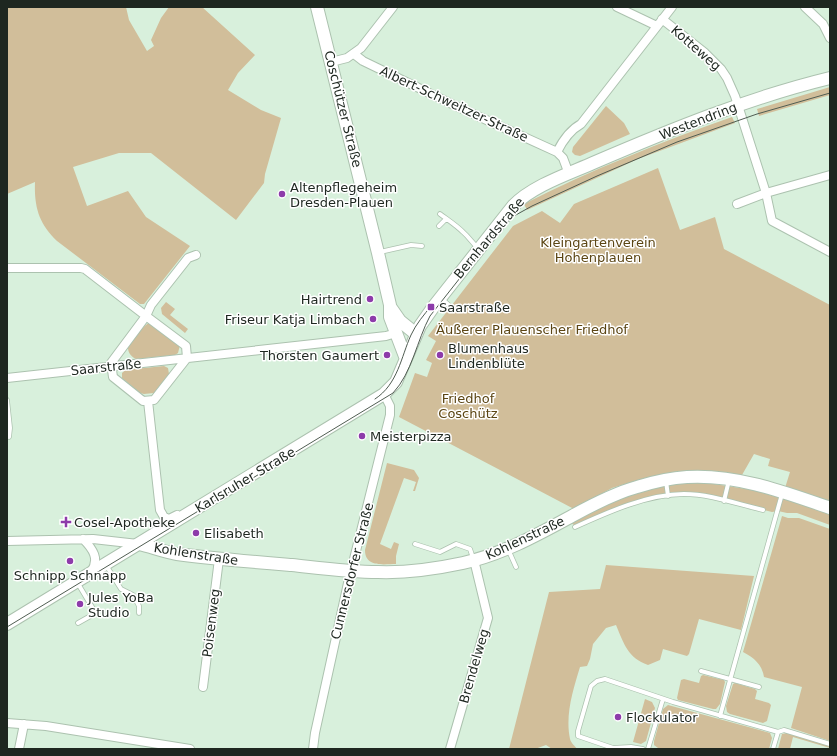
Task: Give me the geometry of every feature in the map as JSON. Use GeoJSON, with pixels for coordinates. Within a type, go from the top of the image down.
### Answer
{"type":"FeatureCollection","features":[{"type":"Feature","properties":{"kind":"street","name":"Coschützer Straße"},"geometry":{"type":"LineString","coordinates":[[317,7],[378,253],[390,305],[390,317],[406,359]]}},
{"type":"Feature","properties":{"kind":"street"},"geometry":{"type":"LineString","coordinates":[[331,62],[347,58],[361,48],[393,7]]}},
{"type":"Feature","properties":{"kind":"street","name":"Kotteweg"},"geometry":{"type":"LineString","coordinates":[[617,7],[660,22],[705,53],[721,69],[733,88],[766,193],[772,221],[830,252]]}},
{"type":"Feature","properties":{"kind":"street"},"geometry":{"type":"LineString","coordinates":[[569,174],[562,158],[557,152],[561,144],[572,129],[582,124],[672,7]]}},
{"type":"Feature","properties":{"kind":"street"},"geometry":{"type":"LineString","coordinates":[[805,7],[823,24],[830,38]]}},
{"type":"Feature","properties":{"kind":"street","name":"Albert-Schweitzer-Straße"},"geometry":{"type":"LineString","coordinates":[[354,54],[360,60],[370,65],[557,152]]}},
{"type":"Feature","properties":{"kind":"street","name":"Westendring"},"geometry":{"type":"LineString","coordinates":[[569,174],[701,118],[830,78]]}},
{"type":"Feature","properties":{"kind":"street","name":"Bernhardstraße"},"geometry":{"type":"LineString","coordinates":[[406,359],[416,334],[440,298],[518,200],[535,189],[569,174]]}},
{"type":"Feature","properties":{"kind":"street"},"geometry":{"type":"LineString","coordinates":[[736,204],[766,193],[830,175]]}},
{"type":"Feature","properties":{"kind":"street"},"geometry":{"type":"LineString","coordinates":[[7,268],[81,268],[85,270],[146,316],[186,346],[187,358],[154,400],[148,401],[143,401],[113,377],[111,363],[146,316],[151,306],[188,258],[196,255]]}},
{"type":"Feature","properties":{"kind":"street","name":"Coschützer Straße"},"geometry":{"type":"LineString","coordinates":[[390,305],[400,321],[416,334]]}},
{"type":"Feature","properties":{"kind":"street","name":"Saarstraße"},"geometry":{"type":"LineString","coordinates":[[7,378],[386,336],[396,333]]}},
{"type":"Feature","properties":{"kind":"street","name":"Karlsruher Straße"},"geometry":{"type":"LineString","coordinates":[[7,624],[384,394],[396,382],[406,359]]}},
{"type":"Feature","properties":{"kind":"street","name":"Cunnersdorfer Straße"},"geometry":{"type":"LineString","coordinates":[[313,749],[315,733],[341,614],[390,415],[390,406],[384,394]]}},
{"type":"Feature","properties":{"kind":"street"},"geometry":{"type":"LineString","coordinates":[[148,401],[158,504],[162,514],[168,519],[186,510],[199,507]]}},
{"type":"Feature","properties":{"kind":"street","name":"Kohlenstraße"},"geometry":{"type":"LineString","coordinates":[[139,544],[176,553],[219,559],[377,572],[399,572],[425,570],[474,560],[508,549],[611,504],[636,487],[666,480],[687,477],[729,480],[758,485],[830,508]]}},
{"type":"Feature","properties":{"kind":"street"},"geometry":{"type":"LineString","coordinates":[[83,539],[93,550],[95,555],[96,562],[91,573]]}},
{"type":"Feature","properties":{"kind":"street"},"geometry":{"type":"LineString","coordinates":[[7,541],[100,539],[139,544]]}},
{"type":"Feature","properties":{"kind":"street","name":"Poisenweg"},"geometry":{"type":"LineString","coordinates":[[203,687],[219,559]]}},
{"type":"Feature","properties":{"kind":"street","name":"Brendelweg"},"geometry":{"type":"LineString","coordinates":[[450,749],[488,618],[474,560]]}},
{"type":"Feature","properties":{"kind":"street"},"geometry":{"type":"LineString","coordinates":[[7,723],[24,724],[154,746],[190,749]]}},
{"type":"Feature","properties":{"kind":"street"},"geometry":{"type":"LineString","coordinates":[[19,749],[24,724]]}},
{"type":"Feature","properties":{"kind":"lane"},"geometry":{"type":"LineString","coordinates":[[440,214],[463,231],[471,243],[479,249]]}},
{"type":"Feature","properties":{"kind":"lane"},"geometry":{"type":"LineString","coordinates":[[439,226],[446,219]]}},
{"type":"Feature","properties":{"kind":"lane"},"geometry":{"type":"LineString","coordinates":[[378,253],[411,245],[422,246]]}},
{"type":"Feature","properties":{"kind":"lane"},"geometry":{"type":"LineString","coordinates":[[440,298],[450,307]]}},
{"type":"Feature","properties":{"kind":"lane"},"geometry":{"type":"LineString","coordinates":[[7,400],[10,428],[9,437]]}},
{"type":"Feature","properties":{"kind":"lane"},"geometry":{"type":"LineString","coordinates":[[666,480],[668,496]]}},
{"type":"Feature","properties":{"kind":"lane"},"geometry":{"type":"LineString","coordinates":[[724,501],[729,480]]}},
{"type":"Feature","properties":{"kind":"lane"},"geometry":{"type":"LineString","coordinates":[[720,716],[783,492]]}},
{"type":"Feature","properties":{"kind":"lane"},"geometry":{"type":"LineString","coordinates":[[575,527],[611,504],[684,494],[702,495],[763,510]]}},
{"type":"Feature","properties":{"kind":"lane"},"geometry":{"type":"LineString","coordinates":[[415,544],[440,552],[456,544],[470,549],[474,560]]}},
{"type":"Feature","properties":{"kind":"lane"},"geometry":{"type":"LineString","coordinates":[[508,549],[516,566]]}},
{"type":"Feature","properties":{"kind":"lane"},"geometry":{"type":"LineString","coordinates":[[105,565],[121,589],[133,595],[139,606],[139,613]]}},
{"type":"Feature","properties":{"kind":"lane"},"geometry":{"type":"LineString","coordinates":[[77,582],[94,612],[94,614],[78,623]]}},
{"type":"Feature","properties":{"kind":"lane"},"geometry":{"type":"LineString","coordinates":[[701,671],[759,687]]}},
{"type":"Feature","properties":{"kind":"lane"},"geometry":{"type":"LineString","coordinates":[[643,749],[631,747],[613,748],[578,736],[578,731],[591,686],[597,681],[605,679],[663,699],[720,716],[778,732],[784,730],[830,744]]}},
{"type":"Feature","properties":{"kind":"lane"},"geometry":{"type":"LineString","coordinates":[[648,749],[663,699]]}},
{"type":"Feature","properties":{"kind":"lane"},"geometry":{"type":"LineString","coordinates":[[773,749],[778,732]]}},
{"type":"Feature","properties":{"kind":"green space"},"geometry":{"type":"Polygon","coordinates":[[[7,7],[126,7],[129,20],[147,51],[154,46],[151,40],[161,18],[169,7],[202,7],[255,55],[238,73],[228,90],[261,110],[281,118],[265,174],[264,183],[236,220],[151,153],[119,153],[73,167],[87,206],[128,191],[146,217],[190,246],[144,304],[140,304],[51,235],[39,214],[35,199],[35,182],[7,194],[7,7]]]}},
{"type":"Feature","properties":{"kind":"green space"},"geometry":{"type":"Polygon","coordinates":[[[830,87],[830,95],[759,116],[757,109],[830,87]]]}},
{"type":"Feature","properties":{"kind":"green space"},"geometry":{"type":"Polygon","coordinates":[[[606,106],[624,123],[630,134],[580,156],[575,155],[572,152],[573,147],[606,106]]]}},
{"type":"Feature","properties":{"kind":"green space"},"geometry":{"type":"Polygon","coordinates":[[[732,117],[735,123],[638,159],[527,210],[524,204],[626,157],[732,117]]]}},
{"type":"Feature","properties":{"kind":"green space"},"geometry":{"type":"Polygon","coordinates":[[[658,168],[680,230],[715,217],[724,249],[830,305],[830,503],[785,488],[790,472],[768,466],[770,459],[754,454],[742,475],[713,471],[680,471],[645,478],[612,488],[574,509],[399,417],[415,373],[427,377],[432,363],[426,360],[436,341],[428,336],[513,226],[542,211],[560,223],[574,204],[658,168]]]}},
{"type":"Feature","properties":{"kind":"green space"},"geometry":{"type":"Polygon","coordinates":[[[166,302],[175,309],[170,315],[188,329],[185,333],[162,314],[161,308],[166,302]]]}},
{"type":"Feature","properties":{"kind":"green space"},"geometry":{"type":"Polygon","coordinates":[[[149,323],[180,345],[178,353],[175,355],[136,359],[129,353],[128,348],[131,342],[149,323]]]}},
{"type":"Feature","properties":{"kind":"green space"},"geometry":{"type":"Polygon","coordinates":[[[164,366],[168,368],[169,374],[154,393],[140,393],[122,378],[122,373],[125,370],[164,366]]]}},
{"type":"Feature","properties":{"kind":"green space"},"geometry":{"type":"Polygon","coordinates":[[[387,463],[414,470],[419,478],[415,491],[413,491],[416,482],[404,478],[380,544],[391,549],[394,542],[399,544],[396,564],[376,564],[368,560],[365,550],[387,463]]]}},
{"type":"Feature","properties":{"kind":"green space"},"geometry":{"type":"Polygon","coordinates":[[[681,483],[708,483],[765,492],[830,513],[830,525],[797,513],[778,511],[772,512],[709,496],[686,494],[670,495],[636,502],[574,525],[571,523],[611,503],[641,491],[681,483]]]}},
{"type":"Feature","properties":{"kind":"green space"},"geometry":{"type":"Polygon","coordinates":[[[782,516],[788,518],[799,518],[830,529],[830,741],[791,728],[802,687],[764,677],[763,672],[757,662],[743,652],[782,516]]]}},
{"type":"Feature","properties":{"kind":"green space"},"geometry":{"type":"Polygon","coordinates":[[[606,565],[754,576],[741,630],[699,619],[689,654],[687,656],[663,649],[660,660],[648,665],[641,662],[631,654],[624,644],[616,625],[606,628],[593,644],[587,666],[580,667],[572,694],[568,721],[571,740],[577,749],[552,749],[546,745],[535,749],[509,749],[549,592],[600,589],[606,565]]]}},
{"type":"Feature","properties":{"kind":"green space"},"geometry":{"type":"Polygon","coordinates":[[[703,675],[724,680],[725,682],[720,704],[716,709],[678,700],[677,698],[681,680],[684,679],[699,683],[701,676],[703,675]]]}},
{"type":"Feature","properties":{"kind":"green space"},"geometry":{"type":"Polygon","coordinates":[[[735,683],[755,689],[757,691],[755,699],[771,705],[767,721],[763,723],[727,712],[726,706],[733,684],[735,683]]]}},
{"type":"Feature","properties":{"kind":"green space"},"geometry":{"type":"Polygon","coordinates":[[[645,699],[652,702],[655,708],[646,741],[641,744],[633,742],[645,699]]]}},
{"type":"Feature","properties":{"kind":"green space"},"geometry":{"type":"Polygon","coordinates":[[[668,705],[770,733],[772,738],[769,749],[658,748],[654,745],[654,741],[663,709],[668,705]]]}},
{"type":"Feature","properties":{"kind":"green space"},"geometry":{"type":"Polygon","coordinates":[[[787,733],[830,745],[830,748],[793,737],[790,749],[778,749],[782,734],[787,733]]]}},
{"type":"Feature","properties":{"kind":"tram line"},"geometry":{"type":"LineString","coordinates":[[7,627],[393,393],[400,385],[410,366],[425,325],[430,316],[497,231],[514,216],[597,176],[677,142],[757,114],[830,93]]}},
{"type":"Feature","properties":{"kind":"tram line"},"geometry":{"type":"LineString","coordinates":[[375,399],[383,393],[394,378],[413,331],[431,306]]}},
{"type":"Feature","properties":{"kind":"place","name":"Altenpflegeheim Dresden-Plauen"},"geometry":{"type":"Point","coordinates":[282,194]}},
{"type":"Feature","properties":{"kind":"place","name":"Hairtrend"},"geometry":{"type":"Point","coordinates":[370,299]}},
{"type":"Feature","properties":{"kind":"place","name":"Saarstraße"},"geometry":{"type":"Point","coordinates":[431,307]}},
{"type":"Feature","properties":{"kind":"place","name":"Friseur Katja Limbach"},"geometry":{"type":"Point","coordinates":[373,319]}},
{"type":"Feature","properties":{"kind":"place","name":"Thorsten Gaumert"},"geometry":{"type":"Point","coordinates":[387,355]}},
{"type":"Feature","properties":{"kind":"place","name":"Blumenhaus Lindenblüte"},"geometry":{"type":"Point","coordinates":[440,355]}},
{"type":"Feature","properties":{"kind":"place","name":"Meisterpizza"},"geometry":{"type":"Point","coordinates":[362,436]}},
{"type":"Feature","properties":{"kind":"place","name":"Cosel-Apotheke"},"geometry":{"type":"Point","coordinates":[66,522]}},
{"type":"Feature","properties":{"kind":"place","name":"Elisabeth"},"geometry":{"type":"Point","coordinates":[196,533]}},
{"type":"Feature","properties":{"kind":"place","name":"Schnipp Schnapp"},"geometry":{"type":"Point","coordinates":[70,561]}},
{"type":"Feature","properties":{"kind":"place","name":"Jules YoBa Studio"},"geometry":{"type":"Point","coordinates":[80,604]}},
{"type":"Feature","properties":{"kind":"place","name":"Flockulator"},"geometry":{"type":"Point","coordinates":[618,717]}},
{"type":"Feature","properties":{"kind":"park label","name":"Kleingartenverein Hohenplauen"},"geometry":{"type":"Point","coordinates":[598,250]}},
{"type":"Feature","properties":{"kind":"park label","name":"Äußerer Plauenscher Friedhof"},"geometry":{"type":"Point","coordinates":[532,329]}},
{"type":"Feature","properties":{"kind":"park label","name":"Friedhof Coschütz"},"geometry":{"type":"Point","coordinates":[468,406]}}]}
